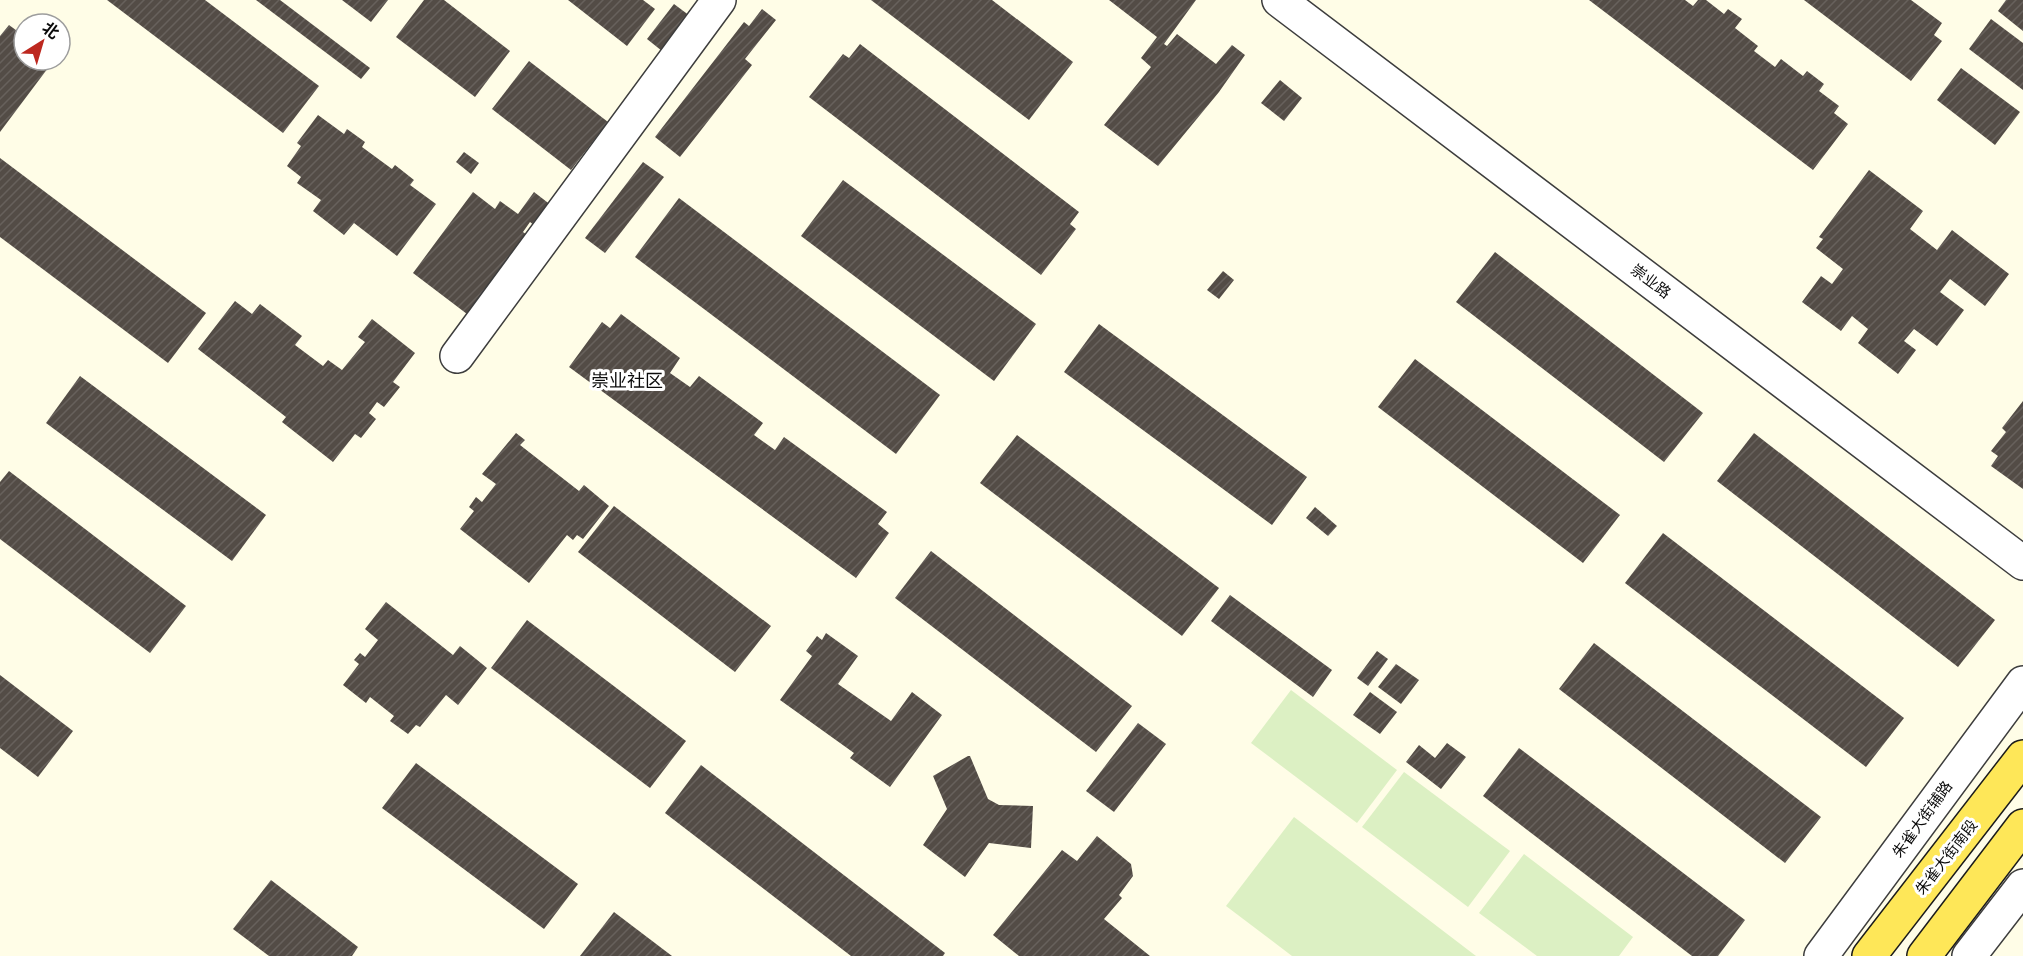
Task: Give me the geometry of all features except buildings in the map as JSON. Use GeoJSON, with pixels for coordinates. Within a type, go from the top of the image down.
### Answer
{"type":"FeatureCollection","features":[{"type":"Feature","properties":{"kind":"main road","name":"朱雀大街南段"},"geometry":{"type":"LineString","coordinates":[[1869,956],[2023,757]]}},
{"type":"Feature","properties":{"kind":"main road"},"geometry":{"type":"LineString","coordinates":[[1924,956],[2023,826]]}},
{"type":"Feature","properties":{"kind":"street"},"geometry":{"type":"LineString","coordinates":[[457,356],[719,0]]}},
{"type":"Feature","properties":{"kind":"street","name":"崇业路"},"geometry":{"type":"LineString","coordinates":[[1279,0],[2023,563]]}},
{"type":"Feature","properties":{"kind":"street","name":"朱雀大街辅路"},"geometry":{"type":"LineString","coordinates":[[1821,956],[2023,683]]}},
{"type":"Feature","properties":{"kind":"street"},"geometry":{"type":"LineString","coordinates":[[1969,956],[2023,886]]}},
{"type":"Feature","properties":{"kind":"green space"},"geometry":{"type":"Polygon","coordinates":[[[1291,690],[1397,770],[1357,823],[1251,743],[1291,690]]]}},
{"type":"Feature","properties":{"kind":"green space"},"geometry":{"type":"Polygon","coordinates":[[[1404,772],[1510,851],[1468,907],[1362,827],[1404,772]]]}},
{"type":"Feature","properties":{"kind":"green space"},"geometry":{"type":"Polygon","coordinates":[[[1294,817],[1476,956],[1292,956],[1226,906],[1294,817]]]}},
{"type":"Feature","properties":{"kind":"green space"},"geometry":{"type":"Polygon","coordinates":[[[1524,854],[1633,937],[1619,956],[1537,956],[1479,913],[1524,854]]]}},
{"type":"Feature","properties":{"kind":"district","name":"崇业社区"},"geometry":{"type":"Point","coordinates":[627,380]}}]}
